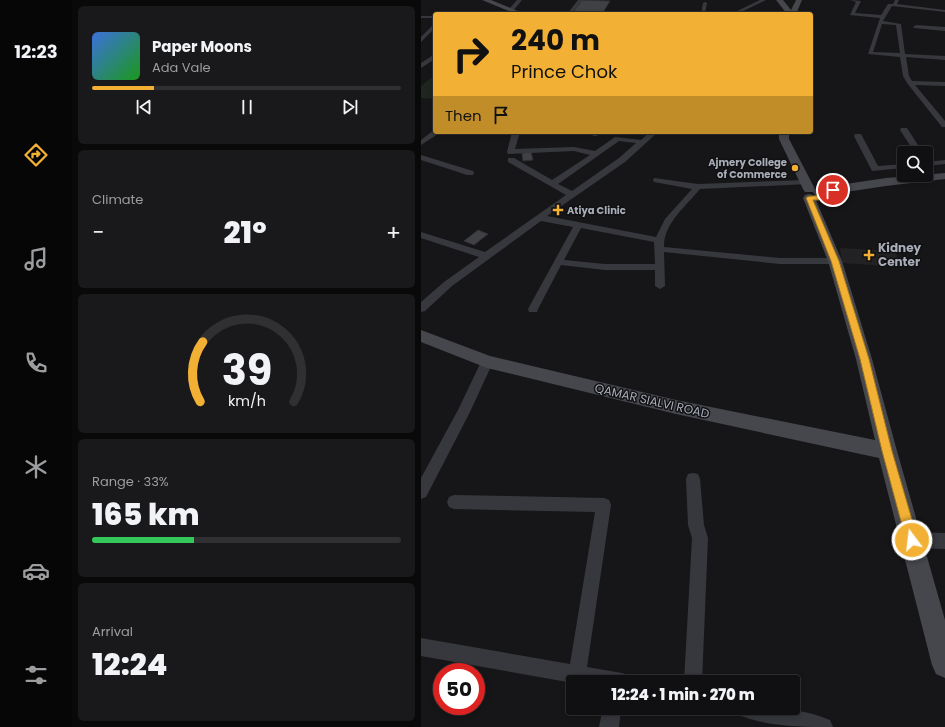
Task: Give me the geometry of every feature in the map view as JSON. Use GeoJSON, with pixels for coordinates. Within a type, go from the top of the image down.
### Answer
{"type":"FeatureCollection","features":[{"type":"Feature","properties":{"kind":"street"},"geometry":{"type":"LineString","coordinates":[[485,0],[516,12]]}},
{"type":"Feature","properties":{"kind":"street"},"geometry":{"type":"LineString","coordinates":[[511,10],[520,0]]}},
{"type":"Feature","properties":{"kind":"street"},"geometry":{"type":"LineString","coordinates":[[571,12],[580,0]]}},
{"type":"Feature","properties":{"kind":"street"},"geometry":{"type":"LineString","coordinates":[[737,12],[764,0]]}},
{"type":"Feature","properties":{"kind":"street"},"geometry":{"type":"LineString","coordinates":[[779,0],[790,12]]}},
{"type":"Feature","properties":{"kind":"street"},"geometry":{"type":"LineString","coordinates":[[793,12],[799,0]]}},
{"type":"Feature","properties":{"kind":"street"},"geometry":{"type":"LineString","coordinates":[[852,0],[859,1],[852,14],[882,19],[898,24],[906,76],[917,93],[945,125]]}},
{"type":"Feature","properties":{"kind":"street"},"geometry":{"type":"LineString","coordinates":[[945,11],[896,2],[890,5],[882,19],[870,53],[945,58]]}},
{"type":"Feature","properties":{"kind":"street"},"geometry":{"type":"LineString","coordinates":[[703,12],[705,3]]}},
{"type":"Feature","properties":{"kind":"street"},"geometry":{"type":"LineString","coordinates":[[937,10],[942,4]]}},
{"type":"Feature","properties":{"kind":"street"},"geometry":{"type":"LineString","coordinates":[[421,16],[433,17]]}},
{"type":"Feature","properties":{"kind":"street"},"geometry":{"type":"LineString","coordinates":[[421,40],[432,26]]}},
{"type":"Feature","properties":{"kind":"street"},"geometry":{"type":"LineString","coordinates":[[916,26],[945,29]]}},
{"type":"Feature","properties":{"kind":"street"},"geometry":{"type":"LineString","coordinates":[[421,40],[428,40]]}},
{"type":"Feature","properties":{"kind":"street"},"geometry":{"type":"LineString","coordinates":[[421,66],[433,57]]}},
{"type":"Feature","properties":{"kind":"street"},"geometry":{"type":"LineString","coordinates":[[910,83],[945,84]]}},
{"type":"Feature","properties":{"kind":"street"},"geometry":{"type":"LineString","coordinates":[[903,130],[914,146]]}},
{"type":"Feature","properties":{"kind":"street"},"geometry":{"type":"LineString","coordinates":[[421,143],[434,134]]}},
{"type":"Feature","properties":{"kind":"street"},"geometry":{"type":"LineString","coordinates":[[516,134],[511,152],[573,149],[596,154]]}},
{"type":"Feature","properties":{"kind":"street"},"geometry":{"type":"LineString","coordinates":[[421,308],[448,284],[622,160],[651,134]]}},
{"type":"Feature","properties":{"kind":"street"},"geometry":{"type":"LineString","coordinates":[[784,134],[784,139],[811,190],[835,261],[864,359],[887,451],[945,666]]}},
{"type":"Feature","properties":{"kind":"street"},"geometry":{"type":"LineString","coordinates":[[858,136],[875,169],[897,167]]}},
{"type":"Feature","properties":{"kind":"street"},"geometry":{"type":"LineString","coordinates":[[552,184],[618,139],[643,142]]}},
{"type":"Feature","properties":{"kind":"street"},"geometry":{"type":"LineString","coordinates":[[421,157],[470,173]]}},
{"type":"Feature","properties":{"kind":"street"},"geometry":{"type":"LineString","coordinates":[[511,160],[573,195]]}},
{"type":"Feature","properties":{"kind":"street"},"geometry":{"type":"LineString","coordinates":[[933,163],[945,162]]}},
{"type":"Feature","properties":{"kind":"street"},"geometry":{"type":"LineString","coordinates":[[657,180],[698,187],[811,190],[945,176]]}},
{"type":"Feature","properties":{"kind":"street"},"geometry":{"type":"LineString","coordinates":[[660,286],[659,245],[668,221],[698,187]]}},
{"type":"Feature","properties":{"kind":"street"},"geometry":{"type":"LineString","coordinates":[[541,218],[578,225],[659,245],[780,261],[835,261]]}},
{"type":"Feature","properties":{"kind":"street"},"geometry":{"type":"LineString","coordinates":[[533,309],[578,225]]}},
{"type":"Feature","properties":{"kind":"street"},"geometry":{"type":"LineString","coordinates":[[421,235],[487,256]]}},
{"type":"Feature","properties":{"kind":"street"},"geometry":{"type":"LineString","coordinates":[[558,262],[605,267],[660,266]]}},
{"type":"Feature","properties":{"kind":"street","name":"QAMAR SIALVI ROAD"},"geometry":{"type":"LineString","coordinates":[[421,336],[487,362],[676,407],[887,451]]}},
{"type":"Feature","properties":{"kind":"street"},"geometry":{"type":"LineString","coordinates":[[421,492],[463,412],[487,362]]}},
{"type":"Feature","properties":{"kind":"street"},"geometry":{"type":"LineString","coordinates":[[693,479],[696,525],[700,538],[693,675]]}},
{"type":"Feature","properties":{"kind":"street"},"geometry":{"type":"LineString","coordinates":[[454,502],[604,505],[577,674]]}},
{"type":"Feature","properties":{"kind":"street"},"geometry":{"type":"LineString","coordinates":[[912,540],[945,541]]}},
{"type":"Feature","properties":{"kind":"street"},"geometry":{"type":"LineString","coordinates":[[421,648],[582,675]]}},
{"type":"Feature","properties":{"kind":"street"},"geometry":{"type":"LineString","coordinates":[[609,727],[611,715]]}},
{"type":"Feature","properties":{"kind":"street"},"geometry":{"type":"LineString","coordinates":[[774,715],[823,727]]}},
{"type":"Feature","properties":{"kind":"shaded area"},"geometry":{"type":"Polygon","coordinates":[[[433,77],[433,99],[421,98],[421,86],[433,77]]]}},
{"type":"Feature","properties":{"kind":"shaded area","name":"Kidney Center"},"geometry":{"type":"Polygon","coordinates":[[[840,248],[895,251],[901,267],[842,263],[840,248]]]}},
{"type":"Feature","properties":{"kind":"building"},"geometry":{"type":"Polygon","coordinates":[[[582,0],[610,1],[603,12],[573,12],[582,0]]]}},
{"type":"Feature","properties":{"kind":"building"},"geometry":{"type":"Polygon","coordinates":[[[531,152],[533,160],[523,161],[522,153],[531,152]]]}},
{"type":"Feature","properties":{"kind":"building"},"geometry":{"type":"Polygon","coordinates":[[[478,230],[488,234],[474,245],[464,241],[478,230]]]}},
{"type":"Feature","properties":{"kind":"place","name":"Ajmery College of Commerce"},"geometry":{"type":"Point","coordinates":[795,168]}},
{"type":"Feature","properties":{"kind":"place","name":"Atiya Clinic"},"geometry":{"type":"Point","coordinates":[558,210]}},
{"type":"Feature","properties":{"kind":"place","name":"Kidney Center"},"geometry":{"type":"Point","coordinates":[869,255]}},
{"type":"Feature","properties":{"kind":"route"},"geometry":{"type":"LineString","coordinates":[[833,190],[819,192],[821,195],[817,198],[809,198],[835,261],[864,359],[887,451],[912,540]]}}]}
